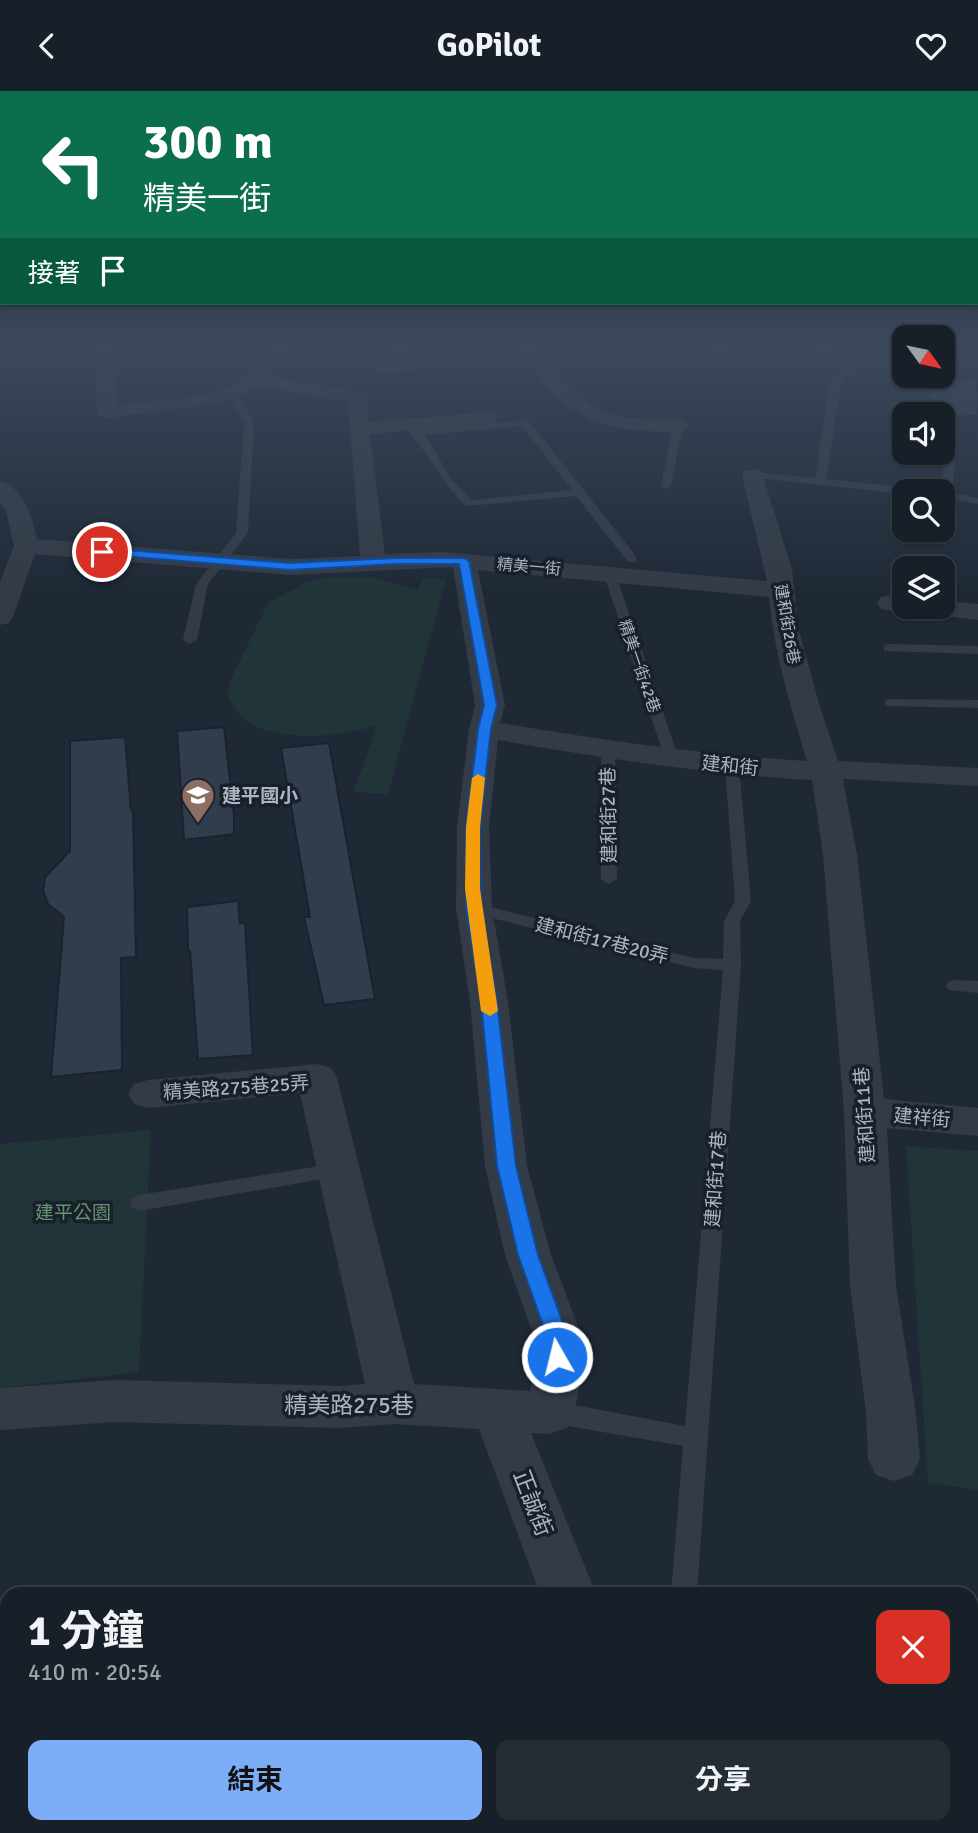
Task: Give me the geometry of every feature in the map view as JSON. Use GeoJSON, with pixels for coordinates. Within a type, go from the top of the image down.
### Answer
{"type":"FeatureCollection","features":[{"type":"Feature","properties":{"kind":"street"},"geometry":{"type":"LineString","coordinates":[[373,562],[371,520],[359,429],[423,428]]}},
{"type":"Feature","properties":{"kind":"street","name":"建和街26巷"},"geometry":{"type":"LineString","coordinates":[[753,475],[779,569],[785,627],[805,707],[826,772]]}},
{"type":"Feature","properties":{"kind":"street"},"geometry":{"type":"LineString","coordinates":[[0,488],[26,546],[6,579],[0,617]]}},
{"type":"Feature","properties":{"kind":"street","name":"精美一街"},"geometry":{"type":"LineString","coordinates":[[26,546],[290,567],[373,562],[464,561],[609,572],[780,590]]}},
{"type":"Feature","properties":{"kind":"street"},"geometry":{"type":"LineString","coordinates":[[464,561],[490,705],[484,729],[473,827],[474,908],[489,1002],[506,1166],[528,1255],[557,1334],[557,1379],[549,1413]]}},
{"type":"Feature","properties":{"kind":"street"},"geometry":{"type":"LineString","coordinates":[[955,610],[978,613]]}},
{"type":"Feature","properties":{"kind":"street","name":"建和街"},"geometry":{"type":"LineString","coordinates":[[484,729],[608,750],[732,766],[826,772],[850,769],[978,777]]}},
{"type":"Feature","properties":{"kind":"street","name":"建和街11巷"},"geometry":{"type":"LineString","coordinates":[[826,772],[840,855],[865,1112],[873,1286],[891,1413],[894,1459]]}},
{"type":"Feature","properties":{"kind":"street","name":"精美路275巷25弄"},"geometry":{"type":"LineString","coordinates":[[148,1094],[317,1078],[394,1403]]}},
{"type":"Feature","properties":{"kind":"street","name":"建祥街"},"geometry":{"type":"LineString","coordinates":[[865,1112],[978,1122]]}},
{"type":"Feature","properties":{"kind":"street","name":"精美路275巷"},"geometry":{"type":"LineString","coordinates":[[0,1409],[115,1401],[341,1407],[394,1403],[498,1412],[549,1413]]}},
{"type":"Feature","properties":{"kind":"street","name":"正誠街"},"geometry":{"type":"LineString","coordinates":[[498,1412],[565,1587]]}},
{"type":"Feature","properties":{"kind":"lane"},"geometry":{"type":"LineString","coordinates":[[190,640],[202,584],[242,533],[248,428]]}},
{"type":"Feature","properties":{"kind":"lane"},"geometry":{"type":"LineString","coordinates":[[412,430],[439,428]]}},
{"type":"Feature","properties":{"kind":"lane"},"geometry":{"type":"LineString","coordinates":[[528,428],[632,559]]}},
{"type":"Feature","properties":{"kind":"lane"},"geometry":{"type":"LineString","coordinates":[[666,486],[678,428]]}},
{"type":"Feature","properties":{"kind":"lane"},"geometry":{"type":"LineString","coordinates":[[820,481],[828,428]]}},
{"type":"Feature","properties":{"kind":"lane"},"geometry":{"type":"LineString","coordinates":[[412,430],[448,482],[469,504],[579,492]]}},
{"type":"Feature","properties":{"kind":"lane"},"geometry":{"type":"LineString","coordinates":[[753,475],[892,489]]}},
{"type":"Feature","properties":{"kind":"lane"},"geometry":{"type":"LineString","coordinates":[[955,497],[978,501]]}},
{"type":"Feature","properties":{"kind":"lane","name":"精美一街42巷"},"geometry":{"type":"LineString","coordinates":[[609,572],[672,759]]}},
{"type":"Feature","properties":{"kind":"lane"},"geometry":{"type":"LineString","coordinates":[[888,648],[978,650]]}},
{"type":"Feature","properties":{"kind":"lane"},"geometry":{"type":"LineString","coordinates":[[890,703],[978,704]]}},
{"type":"Feature","properties":{"kind":"lane","name":"建和街27巷"},"geometry":{"type":"LineString","coordinates":[[608,750],[609,879]]}},
{"type":"Feature","properties":{"kind":"lane","name":"建和街17巷"},"geometry":{"type":"LineString","coordinates":[[685,1587],[732,965],[732,921],[743,901],[732,766]]}},
{"type":"Feature","properties":{"kind":"lane","name":"建和街17巷20弄"},"geometry":{"type":"LineString","coordinates":[[474,908],[694,963],[732,965]]}},
{"type":"Feature","properties":{"kind":"lane"},"geometry":{"type":"LineString","coordinates":[[955,986],[978,987]]}},
{"type":"Feature","properties":{"kind":"lane"},"geometry":{"type":"LineString","coordinates":[[139,1203],[338,1170]]}},
{"type":"Feature","properties":{"kind":"lane","name":"精美路275巷"},"geometry":{"type":"LineString","coordinates":[[549,1413],[569,1414],[696,1438]]}},
{"type":"Feature","properties":{"kind":"green space"},"geometry":{"type":"Polygon","coordinates":[[[370,577],[418,590],[422,578],[446,579],[388,794],[353,792],[378,725],[330,735],[295,736],[278,733],[262,729],[245,720],[227,696],[230,681],[268,603],[307,582],[326,578],[370,577]]]}},
{"type":"Feature","properties":{"kind":"green space","name":"建平公園"},"geometry":{"type":"Polygon","coordinates":[[[151,1130],[139,1372],[0,1388],[0,1144],[151,1130]]]}},
{"type":"Feature","properties":{"kind":"green space"},"geometry":{"type":"Polygon","coordinates":[[[906,1146],[978,1151],[978,1490],[928,1483],[906,1146]]]}},
{"type":"Feature","properties":{"kind":"building"},"geometry":{"type":"Polygon","coordinates":[[[224,727],[234,834],[184,840],[177,731],[224,727]]]}},
{"type":"Feature","properties":{"kind":"building"},"geometry":{"type":"Polygon","coordinates":[[[125,737],[133,810],[136,957],[121,958],[122,1070],[51,1077],[64,917],[48,904],[43,891],[45,877],[70,851],[70,741],[125,737]]]}},
{"type":"Feature","properties":{"kind":"building"},"geometry":{"type":"Polygon","coordinates":[[[329,743],[375,999],[324,1005],[304,917],[310,917],[281,748],[329,743]]]}},
{"type":"Feature","properties":{"kind":"building"},"geometry":{"type":"Polygon","coordinates":[[[238,901],[240,923],[245,923],[253,1055],[198,1059],[188,951],[187,907],[238,901]]]}},
{"type":"Feature","properties":{"kind":"slow traffic"},"geometry":{"type":"LineString","coordinates":[[478,778],[473,827],[472,889],[490,1011]]}},
{"type":"Feature","properties":{"kind":"place","name":"建平國小"},"geometry":{"type":"Point","coordinates":[198,825]}},
{"type":"Feature","properties":{"kind":"route"},"geometry":{"type":"LineString","coordinates":[[102,552],[290,567],[442,559],[464,561],[490,705],[484,729],[473,827],[474,908],[489,1002],[506,1166],[528,1255],[557,1334],[557,1357]]}}]}
